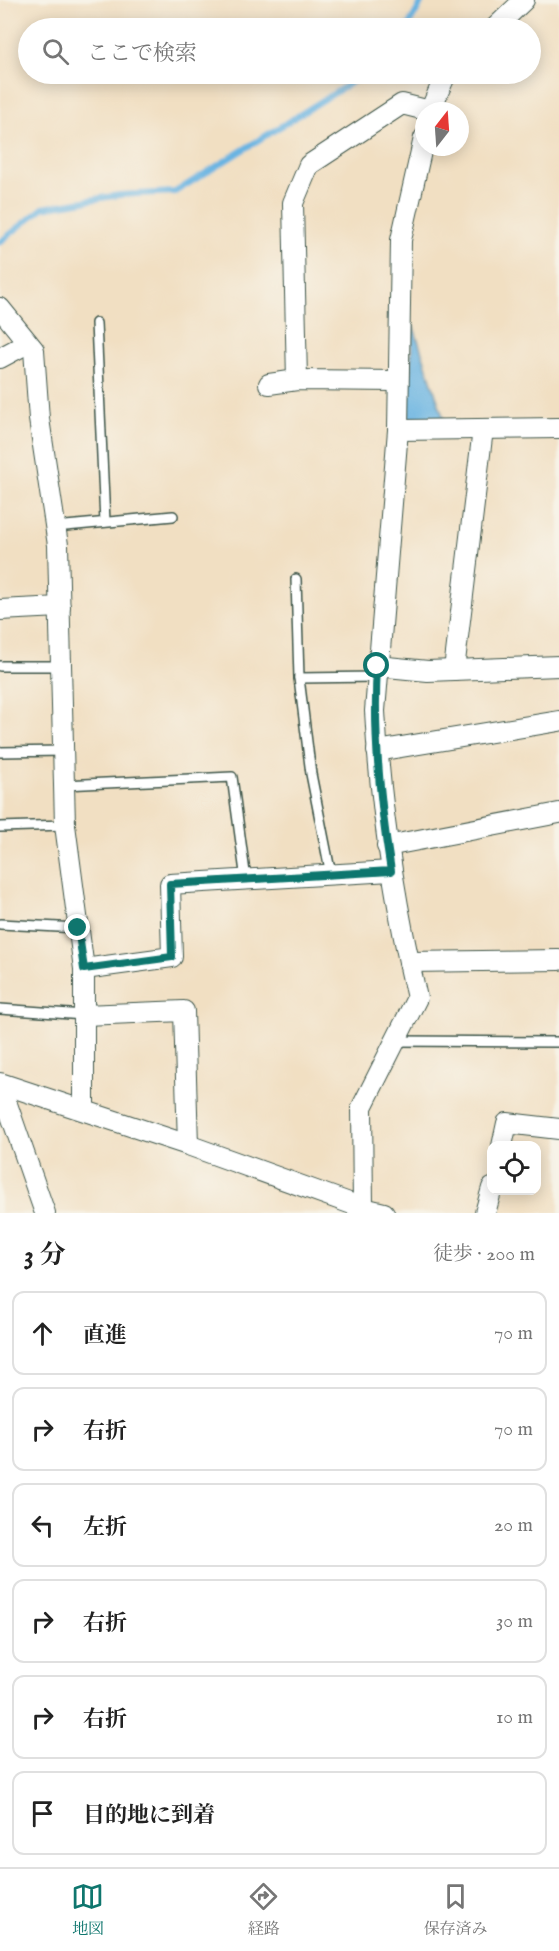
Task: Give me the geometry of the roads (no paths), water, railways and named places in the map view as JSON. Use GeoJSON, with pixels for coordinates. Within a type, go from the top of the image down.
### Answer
{"type":"FeatureCollection","features":[{"type":"Feature","properties":{"kind":"street"},"geometry":{"type":"LineString","coordinates":[[505,18],[524,0]]}},
{"type":"Feature","properties":{"kind":"street"},"geometry":{"type":"LineString","coordinates":[[434,102],[442,84]]}},
{"type":"Feature","properties":{"kind":"street"},"geometry":{"type":"LineString","coordinates":[[297,380],[293,203],[309,165],[402,104],[415,107]]}},
{"type":"Feature","properties":{"kind":"street"},"geometry":{"type":"LineString","coordinates":[[360,1211],[362,1107],[417,998],[387,846],[375,711],[398,430],[401,240],[420,156]]}},
{"type":"Feature","properties":{"kind":"street"},"geometry":{"type":"LineString","coordinates":[[0,308],[34,350],[39,419],[58,545],[65,825],[84,969],[84,1110]]}},
{"type":"Feature","properties":{"kind":"street"},"geometry":{"type":"LineString","coordinates":[[0,358],[28,343]]}},
{"type":"Feature","properties":{"kind":"street"},"geometry":{"type":"LineString","coordinates":[[268,384],[297,380],[398,381]]}},
{"type":"Feature","properties":{"kind":"street"},"geometry":{"type":"LineString","coordinates":[[398,430],[559,428]]}},
{"type":"Feature","properties":{"kind":"street"},"geometry":{"type":"LineString","coordinates":[[454,670],[483,429]]}},
{"type":"Feature","properties":{"kind":"street"},"geometry":{"type":"LineString","coordinates":[[0,610],[60,607]]}},
{"type":"Feature","properties":{"kind":"street"},"geometry":{"type":"LineString","coordinates":[[377,672],[559,666]]}},
{"type":"Feature","properties":{"kind":"street"},"geometry":{"type":"LineString","coordinates":[[377,751],[559,721]]}},
{"type":"Feature","properties":{"kind":"street"},"geometry":{"type":"LineString","coordinates":[[387,846],[559,813]]}},
{"type":"Feature","properties":{"kind":"street"},"geometry":{"type":"LineString","coordinates":[[84,969],[172,957],[170,884],[391,871]]}},
{"type":"Feature","properties":{"kind":"street"},"geometry":{"type":"LineString","coordinates":[[409,962],[559,960]]}},
{"type":"Feature","properties":{"kind":"street"},"geometry":{"type":"LineString","coordinates":[[84,1015],[184,1011],[188,1145]]}},
{"type":"Feature","properties":{"kind":"street"},"geometry":{"type":"LineString","coordinates":[[0,1083],[188,1145],[360,1211],[384,1213]]}},
{"type":"Feature","properties":{"kind":"street"},"geometry":{"type":"LineString","coordinates":[[0,1083],[45,1213]]}},
{"type":"Feature","properties":{"kind":"street"},"geometry":{"type":"LineString","coordinates":[[503,1141],[507,1123],[559,1129]]}},
{"type":"Feature","properties":{"kind":"street"},"geometry":{"type":"LineString","coordinates":[[485,1213],[490,1195]]}},
{"type":"Feature","properties":{"kind":"lane"},"geometry":{"type":"LineString","coordinates":[[96,323],[105,522]]}},
{"type":"Feature","properties":{"kind":"lane"},"geometry":{"type":"LineString","coordinates":[[55,527],[173,516]]}},
{"type":"Feature","properties":{"kind":"lane"},"geometry":{"type":"LineString","coordinates":[[296,579],[299,678],[311,774],[331,875]]}},
{"type":"Feature","properties":{"kind":"lane"},"geometry":{"type":"LineString","coordinates":[[0,666],[61,666]]}},
{"type":"Feature","properties":{"kind":"lane"},"geometry":{"type":"LineString","coordinates":[[299,678],[377,672]]}},
{"type":"Feature","properties":{"kind":"lane"},"geometry":{"type":"LineString","coordinates":[[0,752],[63,751]]}},
{"type":"Feature","properties":{"kind":"lane"},"geometry":{"type":"LineString","coordinates":[[64,785],[232,777],[246,880]]}},
{"type":"Feature","properties":{"kind":"lane"},"geometry":{"type":"LineString","coordinates":[[0,827],[65,825]]}},
{"type":"Feature","properties":{"kind":"lane"},"geometry":{"type":"LineString","coordinates":[[0,924],[78,928]]}},
{"type":"Feature","properties":{"kind":"lane"},"geometry":{"type":"LineString","coordinates":[[0,1009],[84,1015]]}},
{"type":"Feature","properties":{"kind":"lane"},"geometry":{"type":"LineString","coordinates":[[395,1041],[559,1042]]}},
{"type":"Feature","properties":{"kind":"water"},"geometry":{"type":"Polygon","coordinates":[[[413,325],[445,423],[408,421],[413,325]]]}},
{"type":"Feature","properties":{"kind":"waterway"},"geometry":{"type":"LineString","coordinates":[[413,18],[423,0]]}},
{"type":"Feature","properties":{"kind":"waterway"},"geometry":{"type":"LineString","coordinates":[[0,242],[43,208],[119,195],[175,192],[349,84]]}}]}
